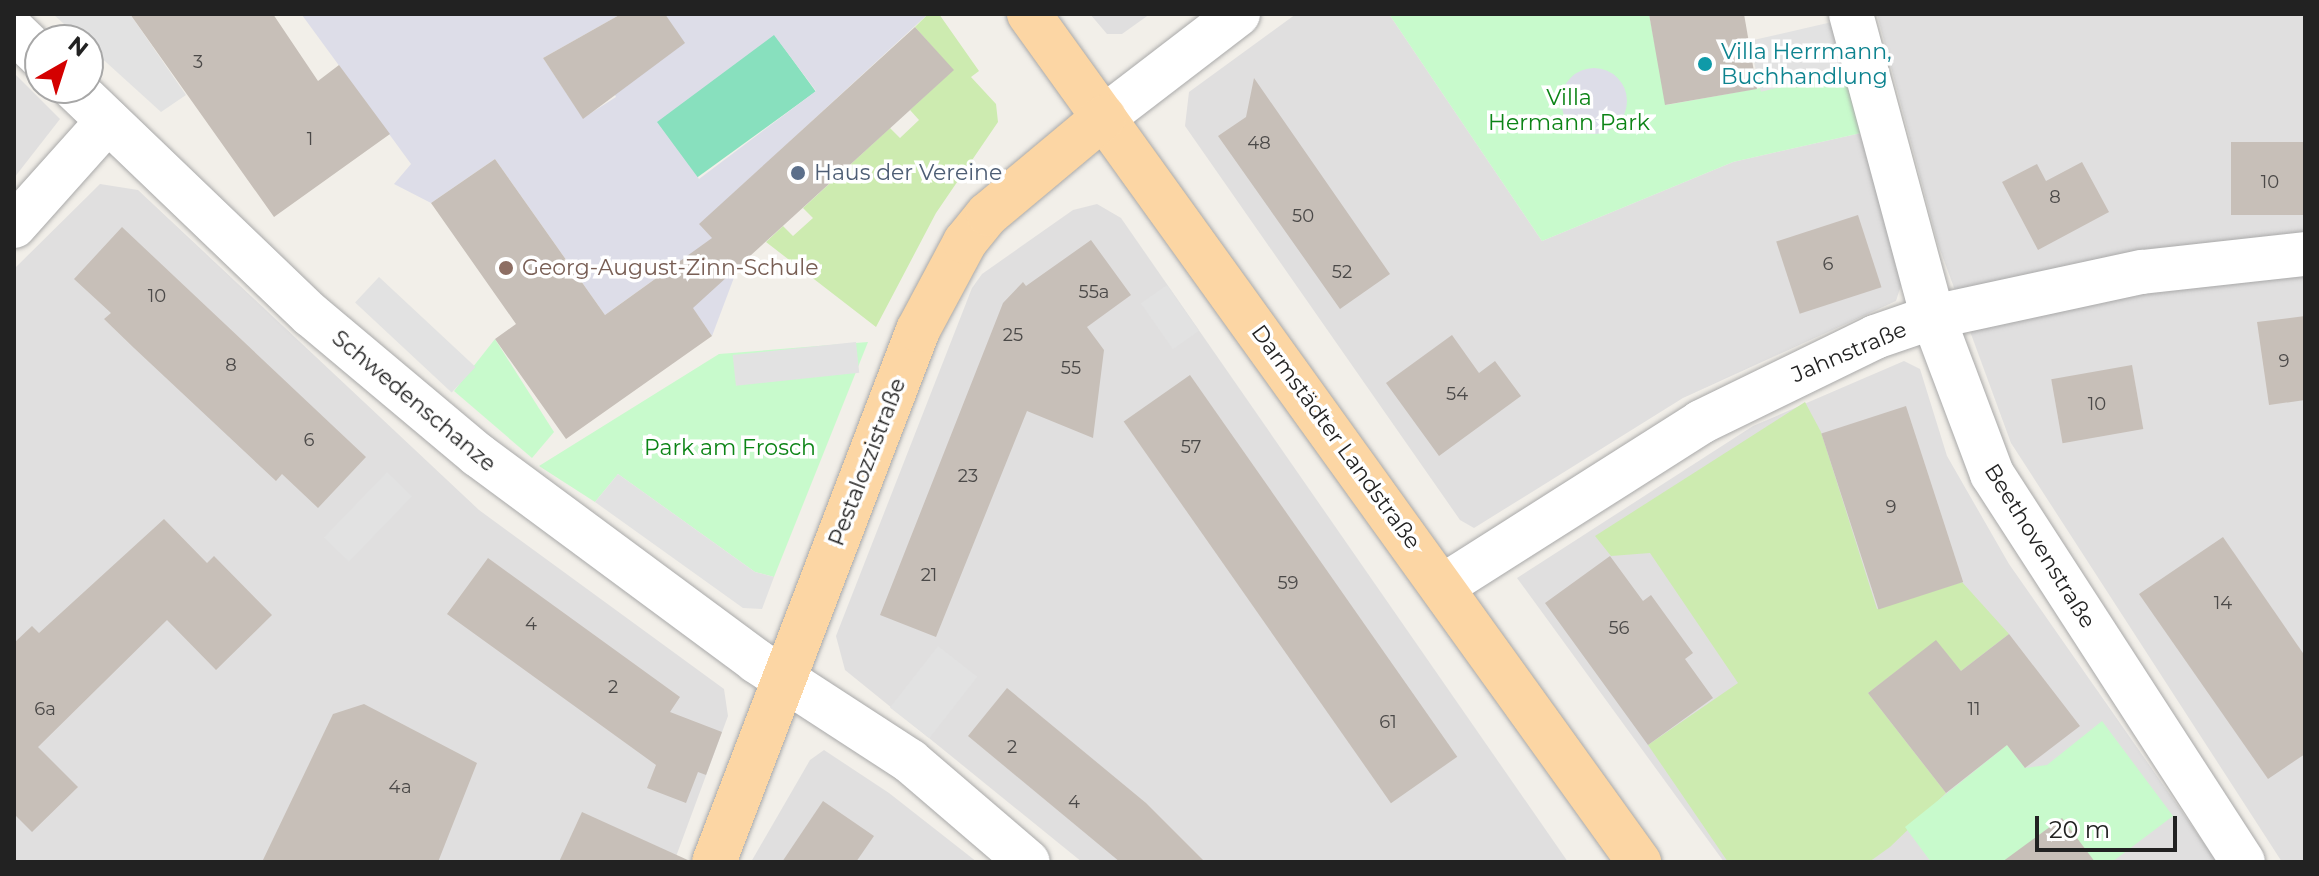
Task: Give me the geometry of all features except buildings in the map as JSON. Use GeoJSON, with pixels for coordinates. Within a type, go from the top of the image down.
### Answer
{"type":"FeatureCollection","features":[{"type":"Feature","properties":{"kind":"main road","name":"Darmstädter Landstraße"},"geometry":{"type":"LineString","coordinates":[[1029,14],[1639,862]]}},
{"type":"Feature","properties":{"kind":"main road","name":"Pestalozzistraße"},"geometry":{"type":"LineString","coordinates":[[714,862],[918,330],[965,242],[1016,188],[1104,117]]}},
{"type":"Feature","properties":{"kind":"street"},"geometry":{"type":"LineString","coordinates":[[1104,117],[1238,14]]}},
{"type":"Feature","properties":{"kind":"street","name":"Beethovenstraße"},"geometry":{"type":"LineString","coordinates":[[1851,14],[1933,317],[1992,474],[2243,862]]}},
{"type":"Feature","properties":{"kind":"street","name":"Schwedenschanze"},"geometry":{"type":"LineString","coordinates":[[90,104],[311,315],[478,455],[784,678],[910,761],[1028,862]]}},
{"type":"Feature","properties":{"kind":"street"},"geometry":{"type":"LineString","coordinates":[[14,226],[108,121]]}},
{"type":"Feature","properties":{"kind":"street","name":"Jahnstraße"},"geometry":{"type":"LineString","coordinates":[[1443,586],[1701,422],[1819,361],[1933,317],[2142,272],[2305,254]]}},
{"type":"Feature","properties":{"kind":"shaded area"},"geometry":{"type":"Polygon","coordinates":[[[53,14],[130,14],[186,95],[161,112],[104,60],[104,24],[64,24],[53,14]]]}},
{"type":"Feature","properties":{"kind":"shaded area"},"geometry":{"type":"Polygon","coordinates":[[[621,14],[543,58],[583,118],[616,97],[613,91],[665,14],[928,14],[700,224],[738,267],[712,336],[666,271],[605,315],[495,159],[431,203],[394,184],[411,164],[302,15],[621,14]],[[774,35],[657,122],[699,179],[816,91],[774,35]]]}},
{"type":"Feature","properties":{"kind":"shaded area"},"geometry":{"type":"Polygon","coordinates":[[[1090,14],[1150,14],[1122,34],[1107,34],[1090,14]]]}},
{"type":"Feature","properties":{"kind":"shaded area"},"geometry":{"type":"Polygon","coordinates":[[[1296,14],[1389,14],[1542,241],[1733,162],[1861,133],[1902,282],[1896,301],[1683,398],[1474,528],[1460,520],[1185,126],[1189,92],[1296,14]]]}},
{"type":"Feature","properties":{"kind":"shaded area"},"geometry":{"type":"Polygon","coordinates":[[[1877,14],[2305,14],[2305,862],[2282,862],[2011,443],[1938,244],[1877,14]]]}},
{"type":"Feature","properties":{"kind":"shaded area"},"geometry":{"type":"Polygon","coordinates":[[[1832,22],[1844,73],[1761,92],[1749,41],[1832,22]]]}},
{"type":"Feature","properties":{"kind":"shaded area"},"geometry":{"type":"Polygon","coordinates":[[[1594,68],[1607,70],[1622,83],[1627,101],[1625,114],[1612,129],[1594,134],[1581,132],[1566,119],[1561,101],[1563,88],[1576,73],[1594,68]]]}},
{"type":"Feature","properties":{"kind":"shaded area"},"geometry":{"type":"Polygon","coordinates":[[[14,73],[24,83],[24,104],[45,104],[60,119],[14,178],[14,73]]]}},
{"type":"Feature","properties":{"kind":"shaded area"},"geometry":{"type":"Polygon","coordinates":[[[100,184],[138,190],[479,510],[724,689],[728,716],[674,862],[14,862],[14,269],[100,184]]]}},
{"type":"Feature","properties":{"kind":"shaded area"},"geometry":{"type":"Polygon","coordinates":[[[1097,204],[1121,218],[1568,862],[1082,862],[845,670],[836,636],[972,288],[982,274],[1073,210],[1097,204]]]}},
{"type":"Feature","properties":{"kind":"shaded area"},"geometry":{"type":"Polygon","coordinates":[[[379,277],[476,367],[452,393],[355,303],[379,277]]]}},
{"type":"Feature","properties":{"kind":"shaded area"},"geometry":{"type":"Polygon","coordinates":[[[1167,285],[1199,331],[1173,349],[1141,303],[1167,285]]]}},
{"type":"Feature","properties":{"kind":"shaded area"},"geometry":{"type":"Polygon","coordinates":[[[856,342],[859,373],[736,386],[733,355],[856,342]]]}},
{"type":"Feature","properties":{"kind":"shaded area"},"geometry":{"type":"Polygon","coordinates":[[[1904,361],[1920,369],[1947,456],[2009,564],[2217,862],[1724,862],[1517,578],[1753,426],[1904,361]]]}},
{"type":"Feature","properties":{"kind":"shaded area"},"geometry":{"type":"Polygon","coordinates":[[[387,472],[412,496],[349,562],[324,537],[387,472]]]}},
{"type":"Feature","properties":{"kind":"shaded area"},"geometry":{"type":"Polygon","coordinates":[[[618,474],[755,572],[774,577],[762,609],[743,608],[595,502],[618,474]]]}},
{"type":"Feature","properties":{"kind":"shaded area"},"geometry":{"type":"Polygon","coordinates":[[[938,646],[977,677],[929,738],[890,707],[938,646]]]}},
{"type":"Feature","properties":{"kind":"shaded area"},"geometry":{"type":"Polygon","coordinates":[[[824,750],[889,793],[977,862],[751,862],[810,760],[824,750]]]}},
{"type":"Feature","properties":{"kind":"green space"},"geometry":{"type":"Polygon","coordinates":[[[928,14],[939,14],[979,71],[971,77],[996,104],[998,122],[936,213],[876,327],[766,242],[783,226],[793,236],[813,218],[803,208],[890,128],[900,138],[919,120],[910,110],[953,70],[915,27],[928,14]]]}},
{"type":"Feature","properties":{"kind":"green space","name":"Villa Hermann Park"},"geometry":{"type":"Polygon","coordinates":[[[1389,14],[1649,14],[1666,105],[1844,73],[1861,133],[1733,162],[1542,241],[1389,14]]]}},
{"type":"Feature","properties":{"kind":"green space"},"geometry":{"type":"Polygon","coordinates":[[[774,34],[816,91],[697,178],[655,120],[774,34]]]}},
{"type":"Feature","properties":{"kind":"green space"},"geometry":{"type":"Polygon","coordinates":[[[495,339],[554,432],[532,458],[454,391],[495,339]]]}},
{"type":"Feature","properties":{"kind":"green space","name":"Park am Frosch"},"geometry":{"type":"Polygon","coordinates":[[[868,342],[774,577],[755,572],[618,474],[595,502],[539,466],[719,354],[868,342]]]}},
{"type":"Feature","properties":{"kind":"green space"},"geometry":{"type":"Polygon","coordinates":[[[1805,402],[1821,432],[1877,609],[1962,582],[2009,634],[1961,671],[1936,641],[1868,693],[1946,793],[1890,847],[1869,862],[1728,862],[1648,745],[1738,683],[1650,553],[1611,556],[1595,536],[1805,402]]]}},
{"type":"Feature","properties":{"kind":"green space"},"geometry":{"type":"Polygon","coordinates":[[[2102,721],[2173,816],[2112,862],[1931,862],[1905,827],[2007,745],[2025,768],[2047,765],[2102,721]]]}},
{"type":"Feature","properties":{"kind":"place","name":"Villa Herrmann, Buchhandlung"},"geometry":{"type":"Point","coordinates":[1705,64]}},
{"type":"Feature","properties":{"kind":"place","name":"Haus der Vereine"},"geometry":{"type":"Point","coordinates":[798,173]}},
{"type":"Feature","properties":{"kind":"place","name":"Georg-August-Zinn-Schule"},"geometry":{"type":"Point","coordinates":[506,268]}}]}
